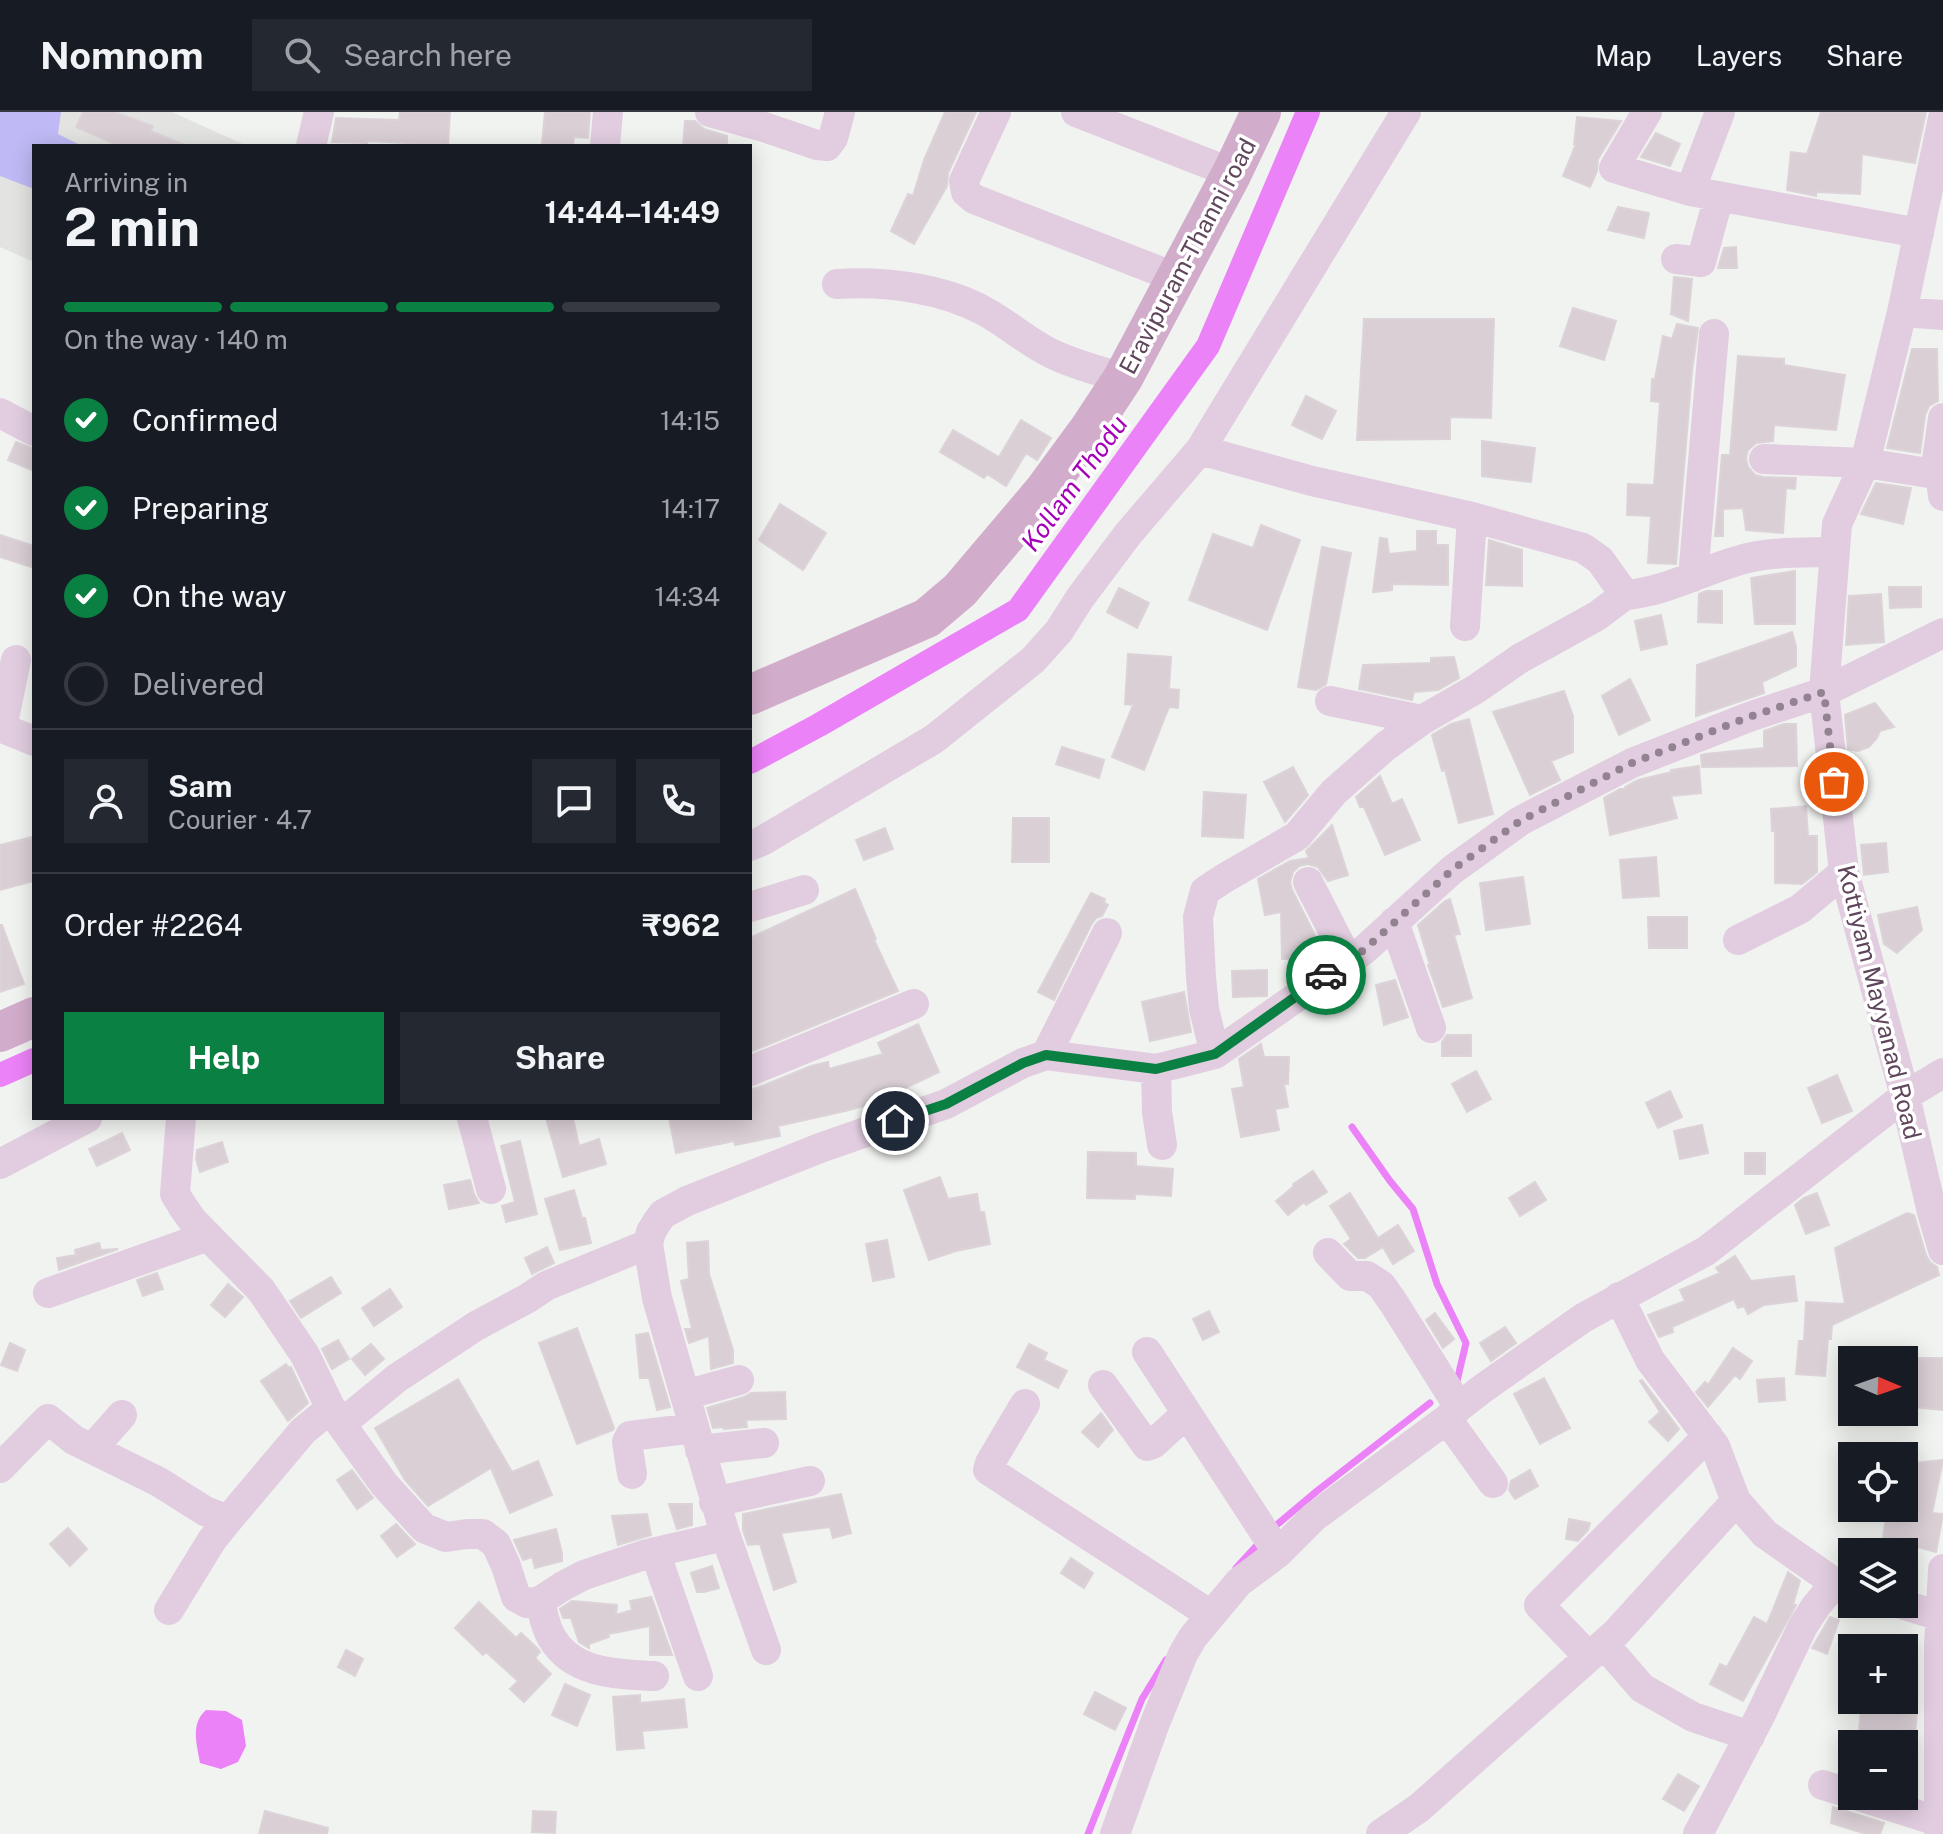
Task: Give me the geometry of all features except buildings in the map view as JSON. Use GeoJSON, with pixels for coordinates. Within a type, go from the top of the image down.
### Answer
{"type":"FeatureCollection","features":[{"type":"Feature","properties":{"kind":"main road","name":"Eravipuram-Thanni road"},"geometry":{"type":"LineString","coordinates":[[752,694],[927,618],[960,590],[1043,492],[1123,378],[1261,112]]}},
{"type":"Feature","properties":{"kind":"main road"},"geometry":{"type":"LineString","coordinates":[[0,1032],[32,1018]]}},
{"type":"Feature","properties":{"kind":"street"},"geometry":{"type":"LineString","coordinates":[[311,144],[319,112]]}},
{"type":"Feature","properties":{"kind":"street"},"geometry":{"type":"LineString","coordinates":[[605,144],[608,112]]}},
{"type":"Feature","properties":{"kind":"street"},"geometry":{"type":"LineString","coordinates":[[710,112],[765,120],[817,145],[827,146],[833,138],[840,112]]}},
{"type":"Feature","properties":{"kind":"street"},"geometry":{"type":"LineString","coordinates":[[996,112],[964,181],[966,192],[974,199],[1177,278]]}},
{"type":"Feature","properties":{"kind":"street"},"geometry":{"type":"LineString","coordinates":[[1076,112],[1232,173]]}},
{"type":"Feature","properties":{"kind":"street"},"geometry":{"type":"LineString","coordinates":[[752,845],[934,739],[1033,660],[1059,631],[1128,534],[1200,450],[1406,112]]}},
{"type":"Feature","properties":{"kind":"street"},"geometry":{"type":"LineString","coordinates":[[1647,112],[1614,168],[1704,194],[1919,233]]}},
{"type":"Feature","properties":{"kind":"street"},"geometry":{"type":"LineString","coordinates":[[1676,259],[1701,262],[1704,194],[1720,112]]}},
{"type":"Feature","properties":{"kind":"street","name":"Kottiyam Mayyanad Road"},"geometry":{"type":"LineString","coordinates":[[1943,118],[1938,166],[1919,233],[1865,463],[1837,524],[1824,692],[1844,872],[1937,1209],[1943,1250]]}},
{"type":"Feature","properties":{"kind":"street"},"geometry":{"type":"LineString","coordinates":[[837,284],[866,282],[899,285],[964,303],[984,311],[1058,357],[1123,378]]}},
{"type":"Feature","properties":{"kind":"street"},"geometry":{"type":"LineString","coordinates":[[1902,312],[1943,315]]}},
{"type":"Feature","properties":{"kind":"street"},"geometry":{"type":"LineString","coordinates":[[1693,577],[1714,334]]}},
{"type":"Feature","properties":{"kind":"street"},"geometry":{"type":"LineString","coordinates":[[0,413],[32,430]]}},
{"type":"Feature","properties":{"kind":"street"},"geometry":{"type":"LineString","coordinates":[[1764,459],[1865,463],[1939,485],[1943,418]]}},
{"type":"Feature","properties":{"kind":"street"},"geometry":{"type":"LineString","coordinates":[[1200,450],[1312,481],[1472,517],[1583,548],[1600,560],[1625,595]]}},
{"type":"Feature","properties":{"kind":"street"},"geometry":{"type":"LineString","coordinates":[[1465,626],[1472,517]]}},
{"type":"Feature","properties":{"kind":"street"},"geometry":{"type":"LineString","coordinates":[[1215,1054],[1204,1009],[1201,977],[1198,917],[1205,891],[1297,836],[1334,792],[1386,746],[1422,720],[1476,689],[1519,659],[1597,616],[1625,595],[1654,591],[1750,558],[1783,553],[1835,552]]}},
{"type":"Feature","properties":{"kind":"street"},"geometry":{"type":"LineString","coordinates":[[766,1650],[714,1502],[657,1298],[648,1244],[651,1232],[663,1214],[671,1208],[820,1148],[946,1104],[1023,1063],[1046,1055],[1156,1069],[1215,1054],[1364,950],[1452,870],[1520,821],[1632,763],[1749,717],[1824,692],[1943,633]]}},
{"type":"Feature","properties":{"kind":"street"},"geometry":{"type":"LineString","coordinates":[[17,660],[1,727],[32,740]]}},
{"type":"Feature","properties":{"kind":"street"},"geometry":{"type":"LineString","coordinates":[[1330,701],[1422,720]]}},
{"type":"Feature","properties":{"kind":"street"},"geometry":{"type":"LineString","coordinates":[[1738,940],[1800,909],[1844,872]]}},
{"type":"Feature","properties":{"kind":"street"},"geometry":{"type":"LineString","coordinates":[[1308,882],[1348,960]]}},
{"type":"Feature","properties":{"kind":"street"},"geometry":{"type":"LineString","coordinates":[[752,906],[804,890]]}},
{"type":"Feature","properties":{"kind":"street"},"geometry":{"type":"LineString","coordinates":[[1394,922],[1431,1028]]}},
{"type":"Feature","properties":{"kind":"street"},"geometry":{"type":"LineString","coordinates":[[1046,1055],[1107,933]]}},
{"type":"Feature","properties":{"kind":"street"},"geometry":{"type":"LineString","coordinates":[[752,1070],[914,1004]]}},
{"type":"Feature","properties":{"kind":"street"},"geometry":{"type":"LineString","coordinates":[[1156,1069],[1162,1145]]}},
{"type":"Feature","properties":{"kind":"street"},"geometry":{"type":"LineString","coordinates":[[1115,1834],[1183,1654],[1193,1637],[1239,1582],[1278,1553],[1314,1517],[1583,1318],[1706,1251],[1905,1096],[1943,1073]]}},
{"type":"Feature","properties":{"kind":"street"},"geometry":{"type":"LineString","coordinates":[[0,1164],[83,1120]]}},
{"type":"Feature","properties":{"kind":"street"},"geometry":{"type":"LineString","coordinates":[[181,1120],[175,1194],[193,1221],[261,1290],[305,1355],[336,1416],[384,1484],[424,1528],[446,1537],[483,1534],[496,1544],[516,1597],[527,1603],[540,1601],[584,1575],[725,1534]]}},
{"type":"Feature","properties":{"kind":"street"},"geometry":{"type":"LineString","coordinates":[[473,1120],[491,1189]]}},
{"type":"Feature","properties":{"kind":"street"},"geometry":{"type":"LineString","coordinates":[[48,1293],[208,1236]]}},
{"type":"Feature","properties":{"kind":"street"},"geometry":{"type":"LineString","coordinates":[[169,1610],[212,1540],[303,1431],[336,1416],[476,1326],[546,1286],[648,1244]]}},
{"type":"Feature","properties":{"kind":"street"},"geometry":{"type":"LineString","coordinates":[[1328,1253],[1350,1276],[1367,1276],[1381,1285],[1493,1483]]}},
{"type":"Feature","properties":{"kind":"street"},"geometry":{"type":"LineString","coordinates":[[1619,1297],[1650,1360],[1715,1446],[1736,1501],[1765,1534],[1838,1583]]}},
{"type":"Feature","properties":{"kind":"street"},"geometry":{"type":"LineString","coordinates":[[1147,1352],[1278,1553]]}},
{"type":"Feature","properties":{"kind":"street"},"geometry":{"type":"LineString","coordinates":[[685,1395],[739,1380]]}},
{"type":"Feature","properties":{"kind":"street"},"geometry":{"type":"LineString","coordinates":[[1103,1385],[1147,1446],[1186,1414]]}},
{"type":"Feature","properties":{"kind":"street"},"geometry":{"type":"LineString","coordinates":[[1025,1404],[988,1470],[1211,1615]]}},
{"type":"Feature","properties":{"kind":"street"},"geometry":{"type":"LineString","coordinates":[[92,1449],[122,1415]]}},
{"type":"Feature","properties":{"kind":"street"},"geometry":{"type":"LineString","coordinates":[[0,1468],[48,1419],[74,1440],[159,1482],[205,1511],[228,1520]]}},
{"type":"Feature","properties":{"kind":"street"},"geometry":{"type":"LineString","coordinates":[[632,1474],[627,1442],[630,1436],[764,1443]]}},
{"type":"Feature","properties":{"kind":"street"},"geometry":{"type":"LineString","coordinates":[[1708,1436],[1539,1605],[1642,1688],[1693,1717],[1750,1736]]}},
{"type":"Feature","properties":{"kind":"street"},"geometry":{"type":"LineString","coordinates":[[714,1502],[810,1481]]}},
{"type":"Feature","properties":{"kind":"street"},"geometry":{"type":"LineString","coordinates":[[1381,1834],[1419,1808],[1597,1651],[1736,1501]]}},
{"type":"Feature","properties":{"kind":"street"},"geometry":{"type":"LineString","coordinates":[[655,1552],[698,1676]]}},
{"type":"Feature","properties":{"kind":"street"},"geometry":{"type":"LineString","coordinates":[[1894,1810],[1940,1828],[1943,1569]]}},
{"type":"Feature","properties":{"kind":"street"},"geometry":{"type":"LineString","coordinates":[[1698,1834],[1803,1626],[1816,1606],[1838,1590]]}},
{"type":"Feature","properties":{"kind":"street"},"geometry":{"type":"LineString","coordinates":[[540,1601],[551,1637],[565,1655],[598,1671],[654,1676]]}},
{"type":"Feature","properties":{"kind":"street"},"geometry":{"type":"LineString","coordinates":[[1918,1609],[1942,1617]]}},
{"type":"Feature","properties":{"kind":"street"},"geometry":{"type":"LineString","coordinates":[[1823,1785],[1838,1790]]}},
{"type":"Feature","properties":{"kind":"shaded area"},"geometry":{"type":"Polygon","coordinates":[[[0,112],[172,112],[243,144],[32,144],[32,261],[0,247],[0,112]]]}},
{"type":"Feature","properties":{"kind":"shaded area"},"geometry":{"type":"Polygon","coordinates":[[[0,112],[61,112],[58,134],[78,144],[32,144],[32,188],[0,176],[0,112]]]}},
{"type":"Feature","properties":{"kind":"shaded area"},"geometry":{"type":"Polygon","coordinates":[[[206,1710],[226,1711],[242,1720],[246,1746],[238,1762],[221,1769],[200,1763],[196,1728],[206,1710]]]}},
{"type":"Feature","properties":{"kind":"waterway","name":"Kollam Thodu"},"geometry":{"type":"LineString","coordinates":[[752,761],[1018,610],[1208,346],[1308,112]]}},
{"type":"Feature","properties":{"kind":"waterway","name":"Kollam Thodu"},"geometry":{"type":"LineString","coordinates":[[0,1075],[32,1061]]}},
{"type":"Feature","properties":{"kind":"waterway"},"geometry":{"type":"LineString","coordinates":[[1352,1127],[1413,1209],[1437,1284],[1466,1343],[1457,1381]]}},
{"type":"Feature","properties":{"kind":"waterway"},"geometry":{"type":"LineString","coordinates":[[1273,1528],[1430,1403]]}},
{"type":"Feature","properties":{"kind":"waterway"},"geometry":{"type":"LineString","coordinates":[[1236,1568],[1259,1543]]}},
{"type":"Feature","properties":{"kind":"waterway"},"geometry":{"type":"LineString","coordinates":[[1088,1834],[1142,1699],[1166,1660]]}},
{"type":"Feature","properties":{"kind":"way so far"},"geometry":{"type":"LineString","coordinates":[[1326,975],[1364,950],[1452,870],[1520,821],[1632,763],[1749,717],[1824,692],[1834,782]]}},
{"type":"Feature","properties":{"kind":"route"},"geometry":{"type":"LineString","coordinates":[[895,1121],[946,1104],[1023,1063],[1046,1055],[1156,1069],[1215,1054],[1326,975]]}}]}
